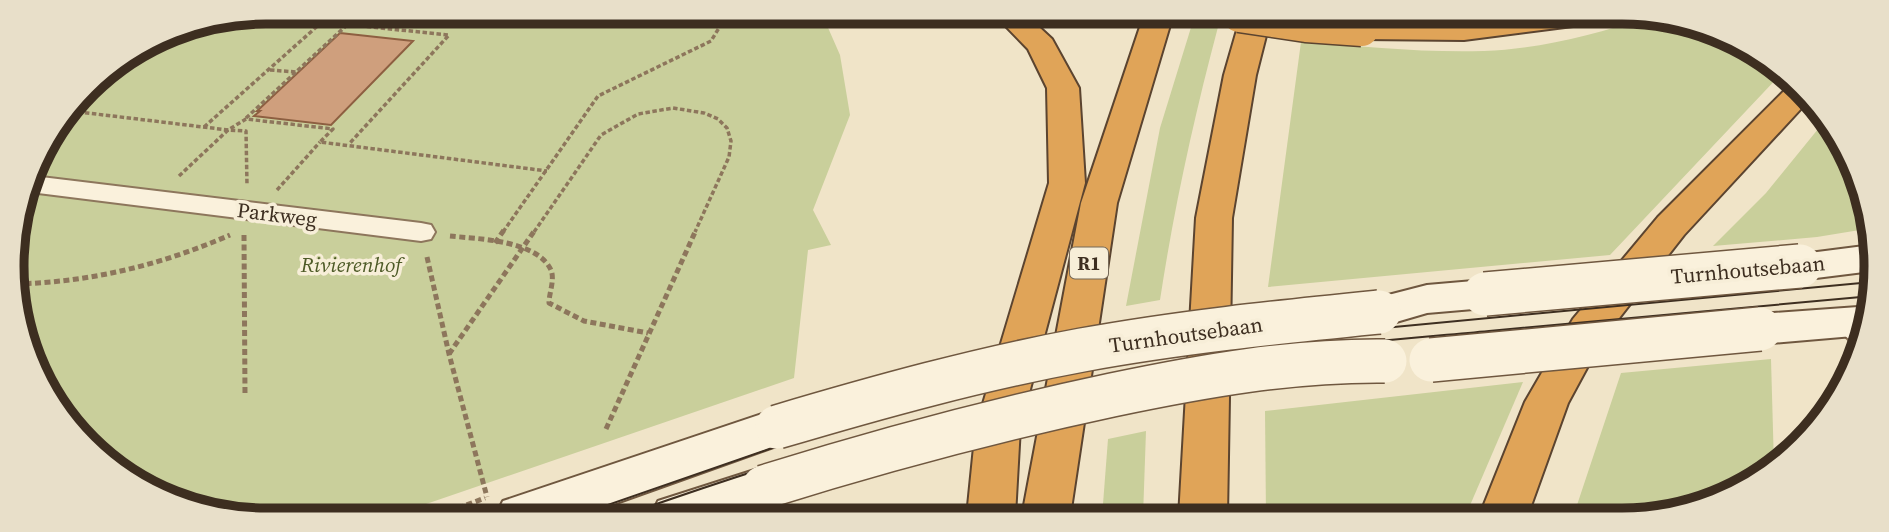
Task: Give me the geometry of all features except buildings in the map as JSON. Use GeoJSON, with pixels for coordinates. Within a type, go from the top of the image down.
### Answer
{"type":"FeatureCollection","features":[{"type":"Feature","properties":{"kind":"highway"},"geometry":{"type":"LineString","coordinates":[[992,508],[998,427],[1067,183],[1063,88],[1041,45],[1019,24]]}},
{"type":"Feature","properties":{"kind":"highway","name":"R1"},"geometry":{"type":"LineString","coordinates":[[1047,508],[1099,203],[1156,24]]}},
{"type":"Feature","properties":{"kind":"highway"},"geometry":{"type":"LineString","coordinates":[[1203,508],[1214,218],[1240,75],[1254,24]]}},
{"type":"Feature","properties":{"kind":"highway"},"geometry":{"type":"LineString","coordinates":[[1293,24],[1362,30],[1464,31],[1530,24]]}},
{"type":"Feature","properties":{"kind":"highway"},"geometry":{"type":"LineString","coordinates":[[1506,508],[1546,402],[1587,330],[1671,226],[1795,96]]}},
{"type":"Feature","properties":{"kind":"main road","name":"Turnhoutsebaan"},"geometry":{"type":"LineString","coordinates":[[543,508],[777,426],[905,390],[1083,350],[1163,336],[1379,312],[1427,299],[1864,259]]}},
{"type":"Feature","properties":{"kind":"main road"},"geometry":{"type":"LineString","coordinates":[[700,508],[921,440],[1191,379],[1316,361],[1431,360],[1760,329],[1856,329]]}},
{"type":"Feature","properties":{"kind":"street","name":"Parkweg"},"geometry":{"type":"LineString","coordinates":[[38,185],[421,232]]}},
{"type":"Feature","properties":{"kind":"path"},"geometry":{"type":"LineString","coordinates":[[204,127],[320,24]]}},
{"type":"Feature","properties":{"kind":"path"},"geometry":{"type":"LineString","coordinates":[[153,201],[228,130],[246,119],[347,24],[449,35],[349,145]]}},
{"type":"Feature","properties":{"kind":"path"},"geometry":{"type":"LineString","coordinates":[[495,243],[598,96],[710,41],[721,24]]}},
{"type":"Feature","properties":{"kind":"path"},"geometry":{"type":"LineString","coordinates":[[269,69],[296,72]]}},
{"type":"Feature","properties":{"kind":"path"},"geometry":{"type":"LineString","coordinates":[[449,354],[594,143],[613,125],[628,117],[663,108],[687,108],[718,120],[732,136],[733,146],[606,429]]}},
{"type":"Feature","properties":{"kind":"path"},"geometry":{"type":"LineString","coordinates":[[80,112],[246,131],[246,201],[256,213],[333,129],[246,119]]}},
{"type":"Feature","properties":{"kind":"path"},"geometry":{"type":"LineString","coordinates":[[320,142],[547,171]]}},
{"type":"Feature","properties":{"kind":"path"},"geometry":{"type":"LineString","coordinates":[[25,283],[66,281],[131,269],[180,255],[244,229],[245,395]]}},
{"type":"Feature","properties":{"kind":"path"},"geometry":{"type":"LineString","coordinates":[[459,508],[487,498],[449,354],[421,232],[523,247],[539,255],[550,268],[552,277],[549,303],[559,311],[592,325],[648,333]]}},
{"type":"Feature","properties":{"kind":"green space","name":"Rivierenhof"},"geometry":{"type":"Polygon","coordinates":[[[266,24],[826,24],[840,55],[850,115],[813,210],[831,245],[808,250],[794,378],[414,508],[266,508],[219,503],[188,495],[159,483],[132,467],[95,437],[65,400],[37,344],[29,313],[25,250],[29,219],[37,188],[57,145],[84,107],[107,84],[132,65],[159,49],[203,33],[266,24]]]}},
{"type":"Feature","properties":{"kind":"green space"},"geometry":{"type":"Polygon","coordinates":[[[1192,24],[1218,27],[1185,163],[1160,300],[1126,306],[1160,128],[1192,24]]]}},
{"type":"Feature","properties":{"kind":"green space"},"geometry":{"type":"Polygon","coordinates":[[[1625,24],[1686,33],[1730,49],[1776,79],[1610,255],[1268,287],[1301,42],[1392,49],[1484,51],[1567,40],[1625,24]]]}},
{"type":"Feature","properties":{"kind":"green space"},"geometry":{"type":"Polygon","coordinates":[[[1820,126],[1852,188],[1861,230],[1817,237],[1713,246],[1766,193],[1820,126]]]}},
{"type":"Feature","properties":{"kind":"green space"},"geometry":{"type":"Polygon","coordinates":[[[1771,359],[1774,455],[1730,483],[1701,495],[1655,505],[1576,508],[1621,373],[1771,359]]]}},
{"type":"Feature","properties":{"kind":"green space"},"geometry":{"type":"Polygon","coordinates":[[[1523,382],[1469,508],[1266,508],[1265,411],[1523,382]]]}},
{"type":"Feature","properties":{"kind":"green space"},"geometry":{"type":"Polygon","coordinates":[[[1146,431],[1143,508],[1103,508],[1108,439],[1146,431]]]}},
{"type":"Feature","properties":{"kind":"tram line"},"geometry":{"type":"LineString","coordinates":[[599,508],[772,448],[897,411],[1092,367],[1278,338],[1863,283]]}},
{"type":"Feature","properties":{"kind":"tram line"},"geometry":{"type":"LineString","coordinates":[[645,508],[875,434],[1068,386],[1177,365],[1311,348],[1862,297]]}}]}
